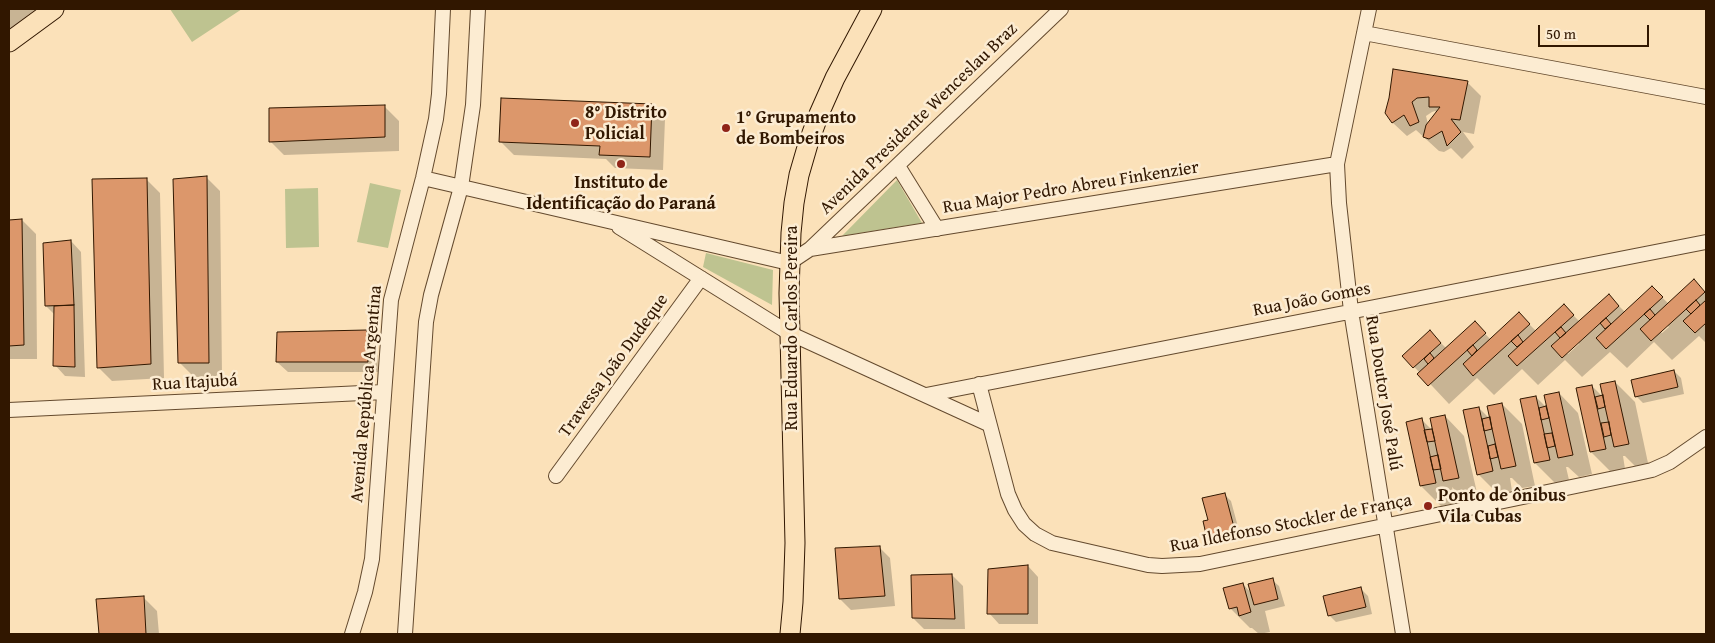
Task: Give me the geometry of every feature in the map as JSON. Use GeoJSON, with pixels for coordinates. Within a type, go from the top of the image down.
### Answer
{"type":"FeatureCollection","features":[{"type":"Feature","properties":{"kind":"main road"},"geometry":{"type":"LineString","coordinates":[[9,42],[54,9]]}},
{"type":"Feature","properties":{"kind":"main road","name":"Rua Eduardo Carlos Pereira"},"geometry":{"type":"LineString","coordinates":[[790,634],[794,602],[795,543],[789,262],[794,203],[799,175],[808,144],[835,78],[872,9]]}},
{"type":"Feature","properties":{"kind":"street","name":"Avenida República Argentina"},"geometry":{"type":"LineString","coordinates":[[352,634],[365,592],[372,559],[391,300],[423,178],[436,119],[443,9]]}},
{"type":"Feature","properties":{"kind":"street"},"geometry":{"type":"LineString","coordinates":[[405,634],[428,308],[461,186],[473,105],[478,9]]}},
{"type":"Feature","properties":{"kind":"street","name":"Avenida Presidente Wenceslau Braz"},"geometry":{"type":"LineString","coordinates":[[789,262],[810,249],[1061,9]]}},
{"type":"Feature","properties":{"kind":"street","name":"Rua Doutor José Palú"},"geometry":{"type":"LineString","coordinates":[[1369,9],[1338,164],[1342,235],[1351,311],[1403,634]]}},
{"type":"Feature","properties":{"kind":"street"},"geometry":{"type":"LineString","coordinates":[[1364,33],[1706,97]]}},
{"type":"Feature","properties":{"kind":"street","name":"Rua Major Pedro Abreu Finkenzier"},"geometry":{"type":"LineString","coordinates":[[810,249],[1338,164]]}},
{"type":"Feature","properties":{"kind":"street"},"geometry":{"type":"LineString","coordinates":[[898,166],[937,229]]}},
{"type":"Feature","properties":{"kind":"street"},"geometry":{"type":"LineString","coordinates":[[423,178],[789,262]]}},
{"type":"Feature","properties":{"kind":"street"},"geometry":{"type":"LineString","coordinates":[[609,221],[789,332],[988,424]]}},
{"type":"Feature","properties":{"kind":"street","name":"Rua João Gomes"},"geometry":{"type":"LineString","coordinates":[[926,395],[1706,242]]}},
{"type":"Feature","properties":{"kind":"street","name":"Travessa João Dudeque"},"geometry":{"type":"LineString","coordinates":[[556,476],[701,278]]}},
{"type":"Feature","properties":{"kind":"street","name":"Rua Ildefonso Stockler de França"},"geometry":{"type":"LineString","coordinates":[[979,384],[1008,494],[1024,524],[1035,534],[1052,543],[1148,565],[1179,566],[1200,564],[1652,470],[1670,462],[1706,437]]}},
{"type":"Feature","properties":{"kind":"street","name":"Rua Itajubá"},"geometry":{"type":"LineString","coordinates":[[9,410],[383,392]]}},
{"type":"Feature","properties":{"kind":"green space"},"geometry":{"type":"Polygon","coordinates":[[[170,9],[242,9],[192,42],[170,9]]]}},
{"type":"Feature","properties":{"kind":"green space"},"geometry":{"type":"Polygon","coordinates":[[[897,180],[922,223],[842,236],[897,180]]]}},
{"type":"Feature","properties":{"kind":"green space"},"geometry":{"type":"Polygon","coordinates":[[[370,183],[401,190],[388,248],[357,242],[370,183]]]}},
{"type":"Feature","properties":{"kind":"green space"},"geometry":{"type":"Polygon","coordinates":[[[318,188],[319,247],[286,248],[285,189],[318,188]]]}},
{"type":"Feature","properties":{"kind":"green space"},"geometry":{"type":"Polygon","coordinates":[[[706,253],[773,270],[772,305],[703,267],[706,253]]]}},
{"type":"Feature","properties":{"kind":"building"},"geometry":{"type":"Polygon","coordinates":[[[1393,69],[1468,81],[1460,120],[1451,119],[1461,132],[1447,146],[1442,131],[1429,139],[1423,137],[1426,125],[1440,107],[1429,107],[1429,97],[1417,98],[1412,102],[1419,122],[1410,126],[1404,115],[1392,123],[1385,113],[1393,69]]]}},
{"type":"Feature","properties":{"kind":"building","name":"8° Distrito Policial"},"geometry":{"type":"Polygon","coordinates":[[[501,98],[652,104],[650,157],[599,155],[600,146],[499,142],[501,98]]]}},
{"type":"Feature","properties":{"kind":"building"},"geometry":{"type":"Polygon","coordinates":[[[385,105],[385,137],[269,142],[269,108],[385,105]]]}},
{"type":"Feature","properties":{"kind":"building"},"geometry":{"type":"Polygon","coordinates":[[[207,176],[209,363],[178,363],[173,179],[207,176]]]}},
{"type":"Feature","properties":{"kind":"building"},"geometry":{"type":"Polygon","coordinates":[[[147,178],[151,364],[97,368],[92,179],[147,178]]]}},
{"type":"Feature","properties":{"kind":"building"},"geometry":{"type":"Polygon","coordinates":[[[22,219],[24,345],[9,346],[9,220],[22,219]]]}},
{"type":"Feature","properties":{"kind":"building"},"geometry":{"type":"Polygon","coordinates":[[[71,240],[74,305],[45,306],[43,243],[71,240]]]}},
{"type":"Feature","properties":{"kind":"building"},"geometry":{"type":"Polygon","coordinates":[[[1694,279],[1705,292],[1651,341],[1640,329],[1694,279]]]}},
{"type":"Feature","properties":{"kind":"building"},"geometry":{"type":"Polygon","coordinates":[[[1652,286],[1663,297],[1606,349],[1596,338],[1652,286]]]}},
{"type":"Feature","properties":{"kind":"building"},"geometry":{"type":"Polygon","coordinates":[[[1609,294],[1619,306],[1562,358],[1551,346],[1609,294]]]}},
{"type":"Feature","properties":{"kind":"building"},"geometry":{"type":"Polygon","coordinates":[[[1696,300],[1700,305],[1691,314],[1686,309],[1696,300]]]}},
{"type":"Feature","properties":{"kind":"building"},"geometry":{"type":"Polygon","coordinates":[[[1706,300],[1706,323],[1695,333],[1683,321],[1706,300]]]}},
{"type":"Feature","properties":{"kind":"building"},"geometry":{"type":"Polygon","coordinates":[[[1564,304],[1574,315],[1517,366],[1508,356],[1564,304]]]}},
{"type":"Feature","properties":{"kind":"building"},"geometry":{"type":"Polygon","coordinates":[[[74,305],[75,367],[53,366],[54,306],[74,305]]]}},
{"type":"Feature","properties":{"kind":"building"},"geometry":{"type":"Polygon","coordinates":[[[1650,309],[1655,315],[1650,320],[1644,314],[1650,309]]]}},
{"type":"Feature","properties":{"kind":"building"},"geometry":{"type":"Polygon","coordinates":[[[1519,312],[1530,324],[1473,376],[1463,364],[1519,312]]]}},
{"type":"Feature","properties":{"kind":"building"},"geometry":{"type":"Polygon","coordinates":[[[1606,318],[1611,324],[1605,329],[1600,323],[1606,318]]]}},
{"type":"Feature","properties":{"kind":"building"},"geometry":{"type":"Polygon","coordinates":[[[1475,321],[1486,333],[1428,386],[1417,374],[1475,321]]]}},
{"type":"Feature","properties":{"kind":"building"},"geometry":{"type":"Polygon","coordinates":[[[1561,327],[1566,333],[1560,338],[1555,332],[1561,327]]]}},
{"type":"Feature","properties":{"kind":"building"},"geometry":{"type":"Polygon","coordinates":[[[367,330],[368,362],[276,362],[277,332],[367,330]]]}},
{"type":"Feature","properties":{"kind":"building"},"geometry":{"type":"Polygon","coordinates":[[[1430,330],[1441,343],[1413,368],[1402,356],[1430,330]]]}},
{"type":"Feature","properties":{"kind":"building"},"geometry":{"type":"Polygon","coordinates":[[[1518,335],[1523,342],[1517,347],[1511,341],[1518,335]]]}},
{"type":"Feature","properties":{"kind":"building"},"geometry":{"type":"Polygon","coordinates":[[[1473,345],[1477,350],[1472,356],[1467,350],[1473,345]]]}},
{"type":"Feature","properties":{"kind":"building"},"geometry":{"type":"Polygon","coordinates":[[[1430,353],[1434,358],[1428,364],[1424,359],[1430,353]]]}},
{"type":"Feature","properties":{"kind":"building"},"geometry":{"type":"Polygon","coordinates":[[[1674,370],[1678,387],[1635,397],[1631,380],[1674,370]]]}},
{"type":"Feature","properties":{"kind":"building"},"geometry":{"type":"Polygon","coordinates":[[[1615,381],[1629,444],[1614,447],[1600,384],[1615,381]]]}},
{"type":"Feature","properties":{"kind":"building"},"geometry":{"type":"Polygon","coordinates":[[[1592,385],[1606,449],[1590,452],[1576,388],[1592,385]]]}},
{"type":"Feature","properties":{"kind":"building"},"geometry":{"type":"Polygon","coordinates":[[[1559,392],[1573,455],[1558,458],[1544,395],[1559,392]]]}},
{"type":"Feature","properties":{"kind":"building"},"geometry":{"type":"Polygon","coordinates":[[[1603,395],[1605,407],[1598,409],[1595,397],[1603,395]]]}},
{"type":"Feature","properties":{"kind":"building"},"geometry":{"type":"Polygon","coordinates":[[[1536,396],[1550,460],[1534,463],[1520,399],[1536,396]]]}},
{"type":"Feature","properties":{"kind":"building"},"geometry":{"type":"Polygon","coordinates":[[[1502,403],[1516,466],[1501,469],[1487,406],[1502,403]]]}},
{"type":"Feature","properties":{"kind":"building"},"geometry":{"type":"Polygon","coordinates":[[[1546,406],[1549,418],[1541,420],[1539,408],[1546,406]]]}},
{"type":"Feature","properties":{"kind":"building"},"geometry":{"type":"Polygon","coordinates":[[[1479,407],[1493,471],[1477,475],[1463,410],[1479,407]]]}},
{"type":"Feature","properties":{"kind":"building"},"geometry":{"type":"Polygon","coordinates":[[[1445,415],[1459,478],[1443,481],[1430,418],[1445,415]]]}},
{"type":"Feature","properties":{"kind":"building"},"geometry":{"type":"Polygon","coordinates":[[[1490,417],[1492,429],[1484,431],[1482,419],[1490,417]]]}},
{"type":"Feature","properties":{"kind":"building"},"geometry":{"type":"Polygon","coordinates":[[[1422,418],[1436,483],[1420,486],[1406,422],[1422,418]]]}},
{"type":"Feature","properties":{"kind":"building"},"geometry":{"type":"Polygon","coordinates":[[[1609,422],[1611,435],[1604,437],[1601,423],[1609,422]]]}},
{"type":"Feature","properties":{"kind":"building"},"geometry":{"type":"Polygon","coordinates":[[[1432,429],[1435,441],[1427,442],[1424,430],[1432,429]]]}},
{"type":"Feature","properties":{"kind":"building"},"geometry":{"type":"Polygon","coordinates":[[[1552,433],[1555,446],[1547,448],[1544,434],[1552,433]]]}},
{"type":"Feature","properties":{"kind":"building"},"geometry":{"type":"Polygon","coordinates":[[[1495,444],[1498,457],[1490,459],[1488,446],[1495,444]]]}},
{"type":"Feature","properties":{"kind":"building"},"geometry":{"type":"Polygon","coordinates":[[[1438,455],[1441,469],[1433,470],[1430,457],[1438,455]]]}},
{"type":"Feature","properties":{"kind":"building"},"geometry":{"type":"Polygon","coordinates":[[[1225,493],[1235,531],[1207,539],[1203,521],[1208,520],[1202,498],[1225,493]]]}},
{"type":"Feature","properties":{"kind":"building"},"geometry":{"type":"Polygon","coordinates":[[[880,546],[885,596],[839,599],[835,548],[880,546]]]}},
{"type":"Feature","properties":{"kind":"building"},"geometry":{"type":"Polygon","coordinates":[[[1028,565],[1028,614],[987,614],[988,569],[1028,565]]]}},
{"type":"Feature","properties":{"kind":"building"},"geometry":{"type":"Polygon","coordinates":[[[952,574],[955,619],[912,618],[911,575],[952,574]]]}},
{"type":"Feature","properties":{"kind":"building"},"geometry":{"type":"Polygon","coordinates":[[[1273,578],[1278,599],[1254,605],[1248,584],[1273,578]]]}},
{"type":"Feature","properties":{"kind":"building"},"geometry":{"type":"Polygon","coordinates":[[[1243,583],[1251,612],[1239,616],[1237,607],[1229,609],[1223,588],[1243,583]]]}},
{"type":"Feature","properties":{"kind":"building"},"geometry":{"type":"Polygon","coordinates":[[[1361,587],[1366,607],[1328,616],[1323,596],[1361,587]]]}},
{"type":"Feature","properties":{"kind":"building"},"geometry":{"type":"Polygon","coordinates":[[[144,596],[146,634],[99,634],[96,599],[144,596]]]}},
{"type":"Feature","properties":{"kind":"place","name":"8° Distrito Policial"},"geometry":{"type":"Point","coordinates":[575,123]}},
{"type":"Feature","properties":{"kind":"place","name":"1° Grupamento de Bombeiros"},"geometry":{"type":"Point","coordinates":[726,128]}},
{"type":"Feature","properties":{"kind":"place","name":"Instituto de Identificação do Paraná"},"geometry":{"type":"Point","coordinates":[621,164]}},
{"type":"Feature","properties":{"kind":"place","name":"Ponto de ônibus Vila Cubas"},"geometry":{"type":"Point","coordinates":[1428,506]}}]}
